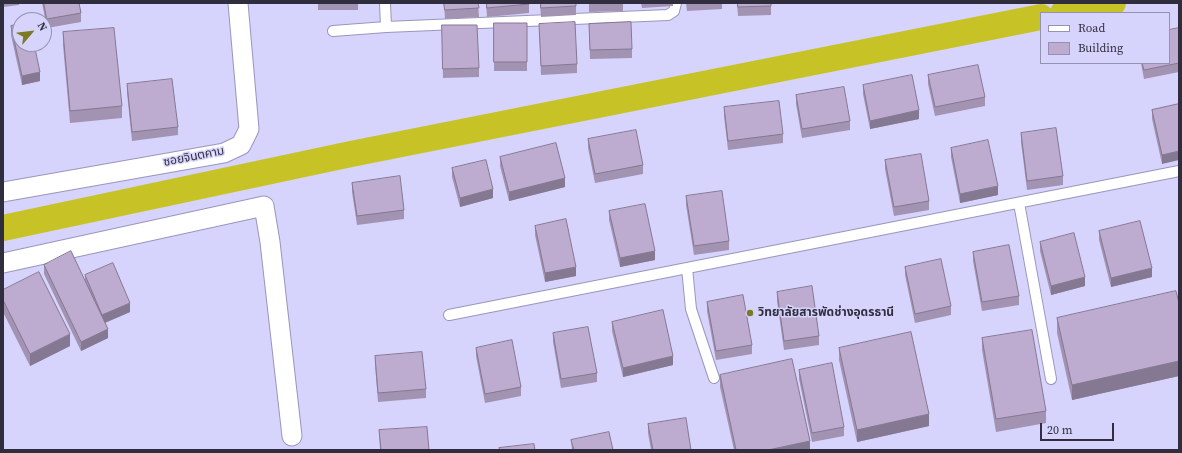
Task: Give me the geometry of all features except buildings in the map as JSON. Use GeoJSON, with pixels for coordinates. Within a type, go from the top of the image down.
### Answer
{"type":"FeatureCollection","features":[{"type":"Feature","properties":{"kind":"street","name":"ซอยจินตคาม"},"geometry":{"type":"LineString","coordinates":[[3,192],[224,153],[241,145],[249,129],[238,3]]}},
{"type":"Feature","properties":{"kind":"street"},"geometry":{"type":"LineString","coordinates":[[3,264],[264,206],[270,242],[292,436]]}},
{"type":"Feature","properties":{"kind":"lane"},"geometry":{"type":"LineString","coordinates":[[385,3],[386,27]]}},
{"type":"Feature","properties":{"kind":"lane"},"geometry":{"type":"LineString","coordinates":[[333,31],[386,27],[668,15],[674,11],[676,3]]}},
{"type":"Feature","properties":{"kind":"lane"},"geometry":{"type":"LineString","coordinates":[[449,315],[1179,171]]}},
{"type":"Feature","properties":{"kind":"lane"},"geometry":{"type":"LineString","coordinates":[[1019,203],[1051,379]]}},
{"type":"Feature","properties":{"kind":"lane"},"geometry":{"type":"LineString","coordinates":[[687,268],[691,309],[714,378]]}},
{"type":"Feature","properties":{"kind":"waterway"},"geometry":{"type":"LineString","coordinates":[[1068,12],[1113,3]]}},
{"type":"Feature","properties":{"kind":"waterway"},"geometry":{"type":"LineString","coordinates":[[3,228],[351,154],[1040,17]]}},
{"type":"Feature","properties":{"kind":"place","name":"วิทยาลัยสารพัดช่างอุดรธานี"},"geometry":{"type":"Point","coordinates":[750,313]}}]}
